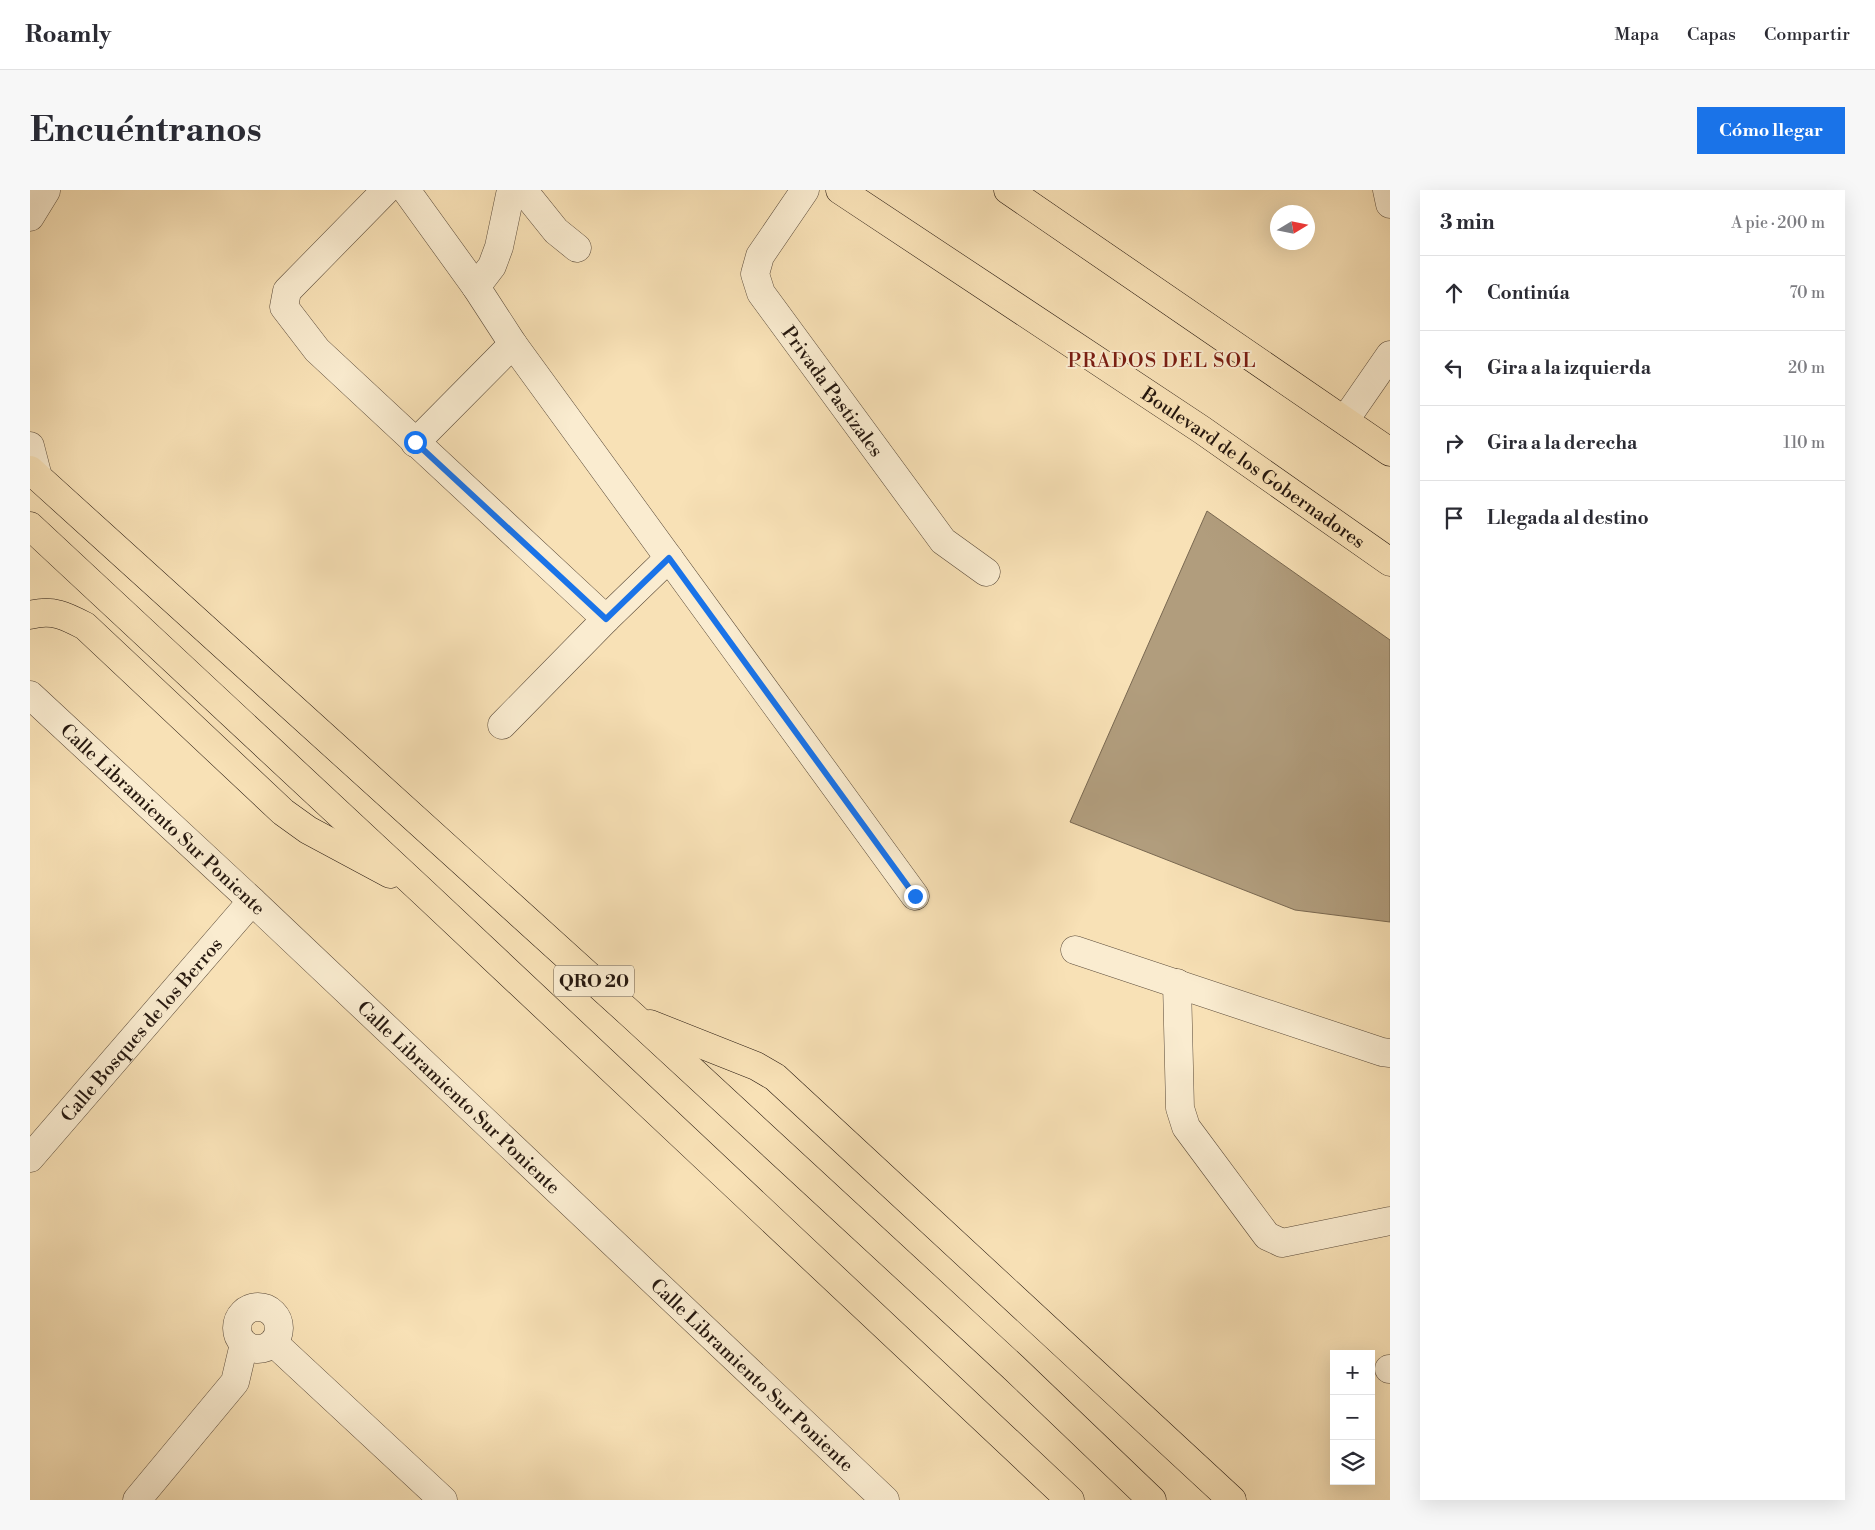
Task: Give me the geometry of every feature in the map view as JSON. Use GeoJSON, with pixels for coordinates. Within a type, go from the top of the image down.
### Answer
{"type":"FeatureCollection","features":[{"type":"Feature","properties":{"kind":"main road","name":"Boulevard de los Gobernadores"},"geometry":{"type":"LineString","coordinates":[[840,190],[1194,424],[1390,562]]}},
{"type":"Feature","properties":{"kind":"main road"},"geometry":{"type":"LineString","coordinates":[[1008,190],[1390,452]]}},
{"type":"Feature","properties":{"kind":"main road","name":"QRO 20"},"geometry":{"type":"LineString","coordinates":[[34,473],[634,1017],[1013,1367],[1152,1500]]}},
{"type":"Feature","properties":{"kind":"main road","name":"QRO 20"},"geometry":{"type":"LineString","coordinates":[[30,526],[423,892],[1070,1500]]}},
{"type":"Feature","properties":{"kind":"main road"},"geometry":{"type":"LineString","coordinates":[[30,615],[41,612],[63,615],[85,626],[283,812],[308,830],[423,892]]}},
{"type":"Feature","properties":{"kind":"main road"},"geometry":{"type":"LineString","coordinates":[[634,1017],[756,1066],[775,1077],[1232,1500]]}},
{"type":"Feature","properties":{"kind":"street"},"geometry":{"type":"LineString","coordinates":[[386,190],[286,291],[284,307],[316,350],[606,619]]}},
{"type":"Feature","properties":{"kind":"street"},"geometry":{"type":"LineString","coordinates":[[406,190],[476,287],[513,344],[915,896]]}},
{"type":"Feature","properties":{"kind":"street"},"geometry":{"type":"LineString","coordinates":[[476,287],[492,266],[499,246],[511,190]]}},
{"type":"Feature","properties":{"kind":"street"},"geometry":{"type":"LineString","coordinates":[[523,190],[556,231],[577,248]]}},
{"type":"Feature","properties":{"kind":"street","name":"Privada Pastizales"},"geometry":{"type":"LineString","coordinates":[[805,190],[760,256],[755,274],[761,293],[943,541],[986,572]]}},
{"type":"Feature","properties":{"kind":"street"},"geometry":{"type":"LineString","coordinates":[[1387,190],[1390,204]]}},
{"type":"Feature","properties":{"kind":"street"},"geometry":{"type":"LineString","coordinates":[[30,217],[46,191]]}},
{"type":"Feature","properties":{"kind":"street"},"geometry":{"type":"LineString","coordinates":[[415,442],[513,344]]}},
{"type":"Feature","properties":{"kind":"street"},"geometry":{"type":"LineString","coordinates":[[1345,420],[1390,355]]}},
{"type":"Feature","properties":{"kind":"street"},"geometry":{"type":"LineString","coordinates":[[30,446],[34,473]]}},
{"type":"Feature","properties":{"kind":"street"},"geometry":{"type":"LineString","coordinates":[[502,726],[606,619],[669,558]]}},
{"type":"Feature","properties":{"kind":"street","name":"Calle Libramiento Sur Poniente"},"geometry":{"type":"LineString","coordinates":[[30,696],[252,901],[885,1500]]}},
{"type":"Feature","properties":{"kind":"street","name":"Calle Bosques de los Berros"},"geometry":{"type":"LineString","coordinates":[[30,1158],[252,901]]}},
{"type":"Feature","properties":{"kind":"street"},"geometry":{"type":"LineString","coordinates":[[1076,950],[1382,1052],[1390,1053]]}},
{"type":"Feature","properties":{"kind":"street"},"geometry":{"type":"LineString","coordinates":[[1177,983],[1180,1108],[1186,1127],[1267,1236],[1282,1243],[1390,1221]]}},
{"type":"Feature","properties":{"kind":"street"},"geometry":{"type":"LineString","coordinates":[[137,1500],[236,1382],[244,1344],[236,1329],[242,1313],[258,1306],[273,1311],[280,1327],[274,1343],[259,1350],[244,1344]]}},
{"type":"Feature","properties":{"kind":"street"},"geometry":{"type":"LineString","coordinates":[[274,1343],[443,1500]]}},
{"type":"Feature","properties":{"kind":"shaded area"},"geometry":{"type":"Polygon","coordinates":[[[1207,511],[1390,640],[1390,922],[1295,910],[1070,822],[1207,511]]]}},
{"type":"Feature","properties":{"kind":"district","name":"PRADOS DEL SOL"},"geometry":{"type":"Point","coordinates":[1162,360]}},
{"type":"Feature","properties":{"kind":"route"},"geometry":{"type":"LineString","coordinates":[[415,442],[606,619],[669,558],[915,896]]}}]}
